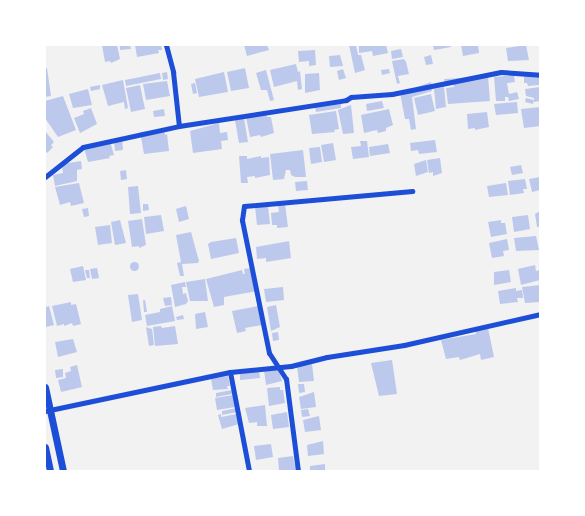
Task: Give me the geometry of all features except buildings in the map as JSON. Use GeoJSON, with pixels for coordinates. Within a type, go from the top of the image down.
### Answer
{"type":"FeatureCollection","features":[{"type":"Feature","properties":{"kind":"main road"},"geometry":{"type":"LineString","coordinates":[[45,387],[48,411],[63,471]]}},
{"type":"Feature","properties":{"kind":"main road"},"geometry":{"type":"LineString","coordinates":[[45,447],[50,471]]}},
{"type":"Feature","properties":{"kind":"street"},"geometry":{"type":"LineString","coordinates":[[166,45],[173,72],[179,126]]}},
{"type":"Feature","properties":{"kind":"street"},"geometry":{"type":"LineString","coordinates":[[45,177],[83,147],[179,126],[346,100],[351,97],[392,94],[501,72],[540,75]]}},
{"type":"Feature","properties":{"kind":"street"},"geometry":{"type":"LineString","coordinates":[[298,471],[286,379],[269,353],[242,220],[244,206],[412,191]]}},
{"type":"Feature","properties":{"kind":"street"},"geometry":{"type":"LineString","coordinates":[[48,411],[230,372],[291,366],[326,357],[404,345],[540,314]]}},
{"type":"Feature","properties":{"kind":"street"},"geometry":{"type":"LineString","coordinates":[[230,372],[249,471]]}}]}
